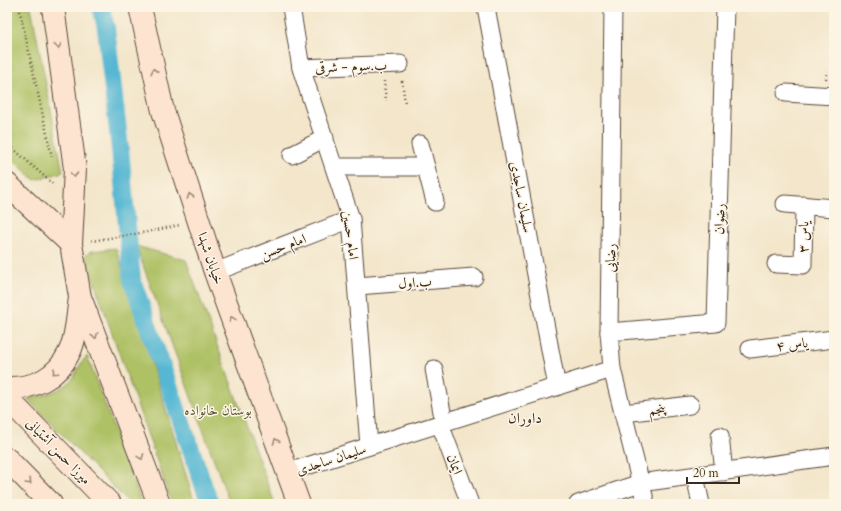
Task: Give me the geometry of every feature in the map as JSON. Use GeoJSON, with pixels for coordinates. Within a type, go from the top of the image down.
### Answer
{"type":"FeatureCollection","features":[{"type":"Feature","properties":{"kind":"main road"},"geometry":{"type":"LineString","coordinates":[[53,7],[75,169],[71,244],[80,297],[159,504]]}},
{"type":"Feature","properties":{"kind":"main road","name":"خیابان شهدا"},"geometry":{"type":"LineString","coordinates":[[140,7],[163,111],[215,272],[299,504]]}},
{"type":"Feature","properties":{"kind":"main road"},"geometry":{"type":"LineString","coordinates":[[7,184],[71,244]]}},
{"type":"Feature","properties":{"kind":"main road"},"geometry":{"type":"LineString","coordinates":[[7,388],[34,385],[49,377],[61,366],[69,353],[75,333],[80,297]]}},
{"type":"Feature","properties":{"kind":"main road","name":"میرزا حسن آشتیانی"},"geometry":{"type":"LineString","coordinates":[[7,398],[104,502]]}},
{"type":"Feature","properties":{"kind":"main road"},"geometry":{"type":"LineString","coordinates":[[7,459],[51,504]]}},
{"type":"Feature","properties":{"kind":"street","name":"امام حسین"},"geometry":{"type":"LineString","coordinates":[[291,7],[301,68],[352,219],[369,446]]}},
{"type":"Feature","properties":{"kind":"street","name":"سلیمان ساجدی"},"geometry":{"type":"LineString","coordinates":[[486,7],[557,386]]}},
{"type":"Feature","properties":{"kind":"street","name":"رضایی"},"geometry":{"type":"LineString","coordinates":[[613,7],[609,332],[612,369],[646,504]]}},
{"type":"Feature","properties":{"kind":"street","name":"رضوان"},"geometry":{"type":"LineString","coordinates":[[609,332],[716,323],[725,7]]}},
{"type":"Feature","properties":{"kind":"street","name":"ب.سوم - شرقی"},"geometry":{"type":"LineString","coordinates":[[301,68],[400,64]]}},
{"type":"Feature","properties":{"kind":"street"},"geometry":{"type":"LineString","coordinates":[[786,93],[834,96]]}},
{"type":"Feature","properties":{"kind":"street"},"geometry":{"type":"LineString","coordinates":[[292,154],[325,138]]}},
{"type":"Feature","properties":{"kind":"street"},"geometry":{"type":"LineString","coordinates":[[420,144],[435,202]]}},
{"type":"Feature","properties":{"kind":"street"},"geometry":{"type":"LineString","coordinates":[[334,167],[426,167]]}},
{"type":"Feature","properties":{"kind":"street","name":"یاس ۳"},"geometry":{"type":"LineString","coordinates":[[785,204],[834,208]]}},
{"type":"Feature","properties":{"kind":"street","name":"یاس ۳"},"geometry":{"type":"LineString","coordinates":[[776,264],[803,265],[804,205]]}},
{"type":"Feature","properties":{"kind":"street","name":"امام حسن"},"geometry":{"type":"LineString","coordinates":[[215,272],[352,219]]}},
{"type":"Feature","properties":{"kind":"street","name":"ب.اول"},"geometry":{"type":"LineString","coordinates":[[357,286],[474,277]]}},
{"type":"Feature","properties":{"kind":"street","name":"یاس ۴"},"geometry":{"type":"LineString","coordinates":[[750,349],[834,339]]}},
{"type":"Feature","properties":{"kind":"street","name":"ایمان"},"geometry":{"type":"LineString","coordinates":[[434,369],[442,423],[470,504]]}},
{"type":"Feature","properties":{"kind":"street","name":"سلیمان ساجدی"},"geometry":{"type":"LineString","coordinates":[[288,472],[612,369]]}},
{"type":"Feature","properties":{"kind":"street","name":"پنجم"},"geometry":{"type":"LineString","coordinates":[[624,413],[690,405]]}},
{"type":"Feature","properties":{"kind":"street"},"geometry":{"type":"LineString","coordinates":[[720,436],[724,472]]}},
{"type":"Feature","properties":{"kind":"street"},"geometry":{"type":"LineString","coordinates":[[578,504],[640,483],[834,456]]}},
{"type":"Feature","properties":{"kind":"street"},"geometry":{"type":"LineString","coordinates":[[695,476],[701,504]]}},
{"type":"Feature","properties":{"kind":"path"},"geometry":{"type":"LineString","coordinates":[[18,7],[52,159]]}},
{"type":"Feature","properties":{"kind":"path"},"geometry":{"type":"LineString","coordinates":[[400,64],[405,103]]}},
{"type":"Feature","properties":{"kind":"path"},"geometry":{"type":"LineString","coordinates":[[7,143],[59,189]]}},
{"type":"Feature","properties":{"kind":"path"},"geometry":{"type":"LineString","coordinates":[[112,237],[199,222]]}},
{"type":"Feature","properties":{"kind":"green space"},"geometry":{"type":"Polygon","coordinates":[[[7,7],[31,7],[63,172],[35,180],[7,155],[7,7]]]}},
{"type":"Feature","properties":{"kind":"green space","name":"بوستان خانواده"},"geometry":{"type":"Polygon","coordinates":[[[136,246],[186,260],[275,504],[230,504],[136,246]]]}},
{"type":"Feature","properties":{"kind":"green space","name":"بوستان خانواده"},"geometry":{"type":"Polygon","coordinates":[[[116,248],[195,504],[172,504],[85,256],[92,251],[116,248]]]}},
{"type":"Feature","properties":{"kind":"green space"},"geometry":{"type":"Polygon","coordinates":[[[87,356],[142,504],[130,504],[27,399],[58,390],[69,383],[80,364],[87,356]]]}},
{"type":"Feature","properties":{"kind":"waterway"},"geometry":{"type":"LineString","coordinates":[[101,7],[106,28],[120,149],[132,280],[210,504]]}},
{"type":"Feature","properties":{"kind":"district","name":"داوران"},"geometry":{"type":"Point","coordinates":[525,418]}}]}
